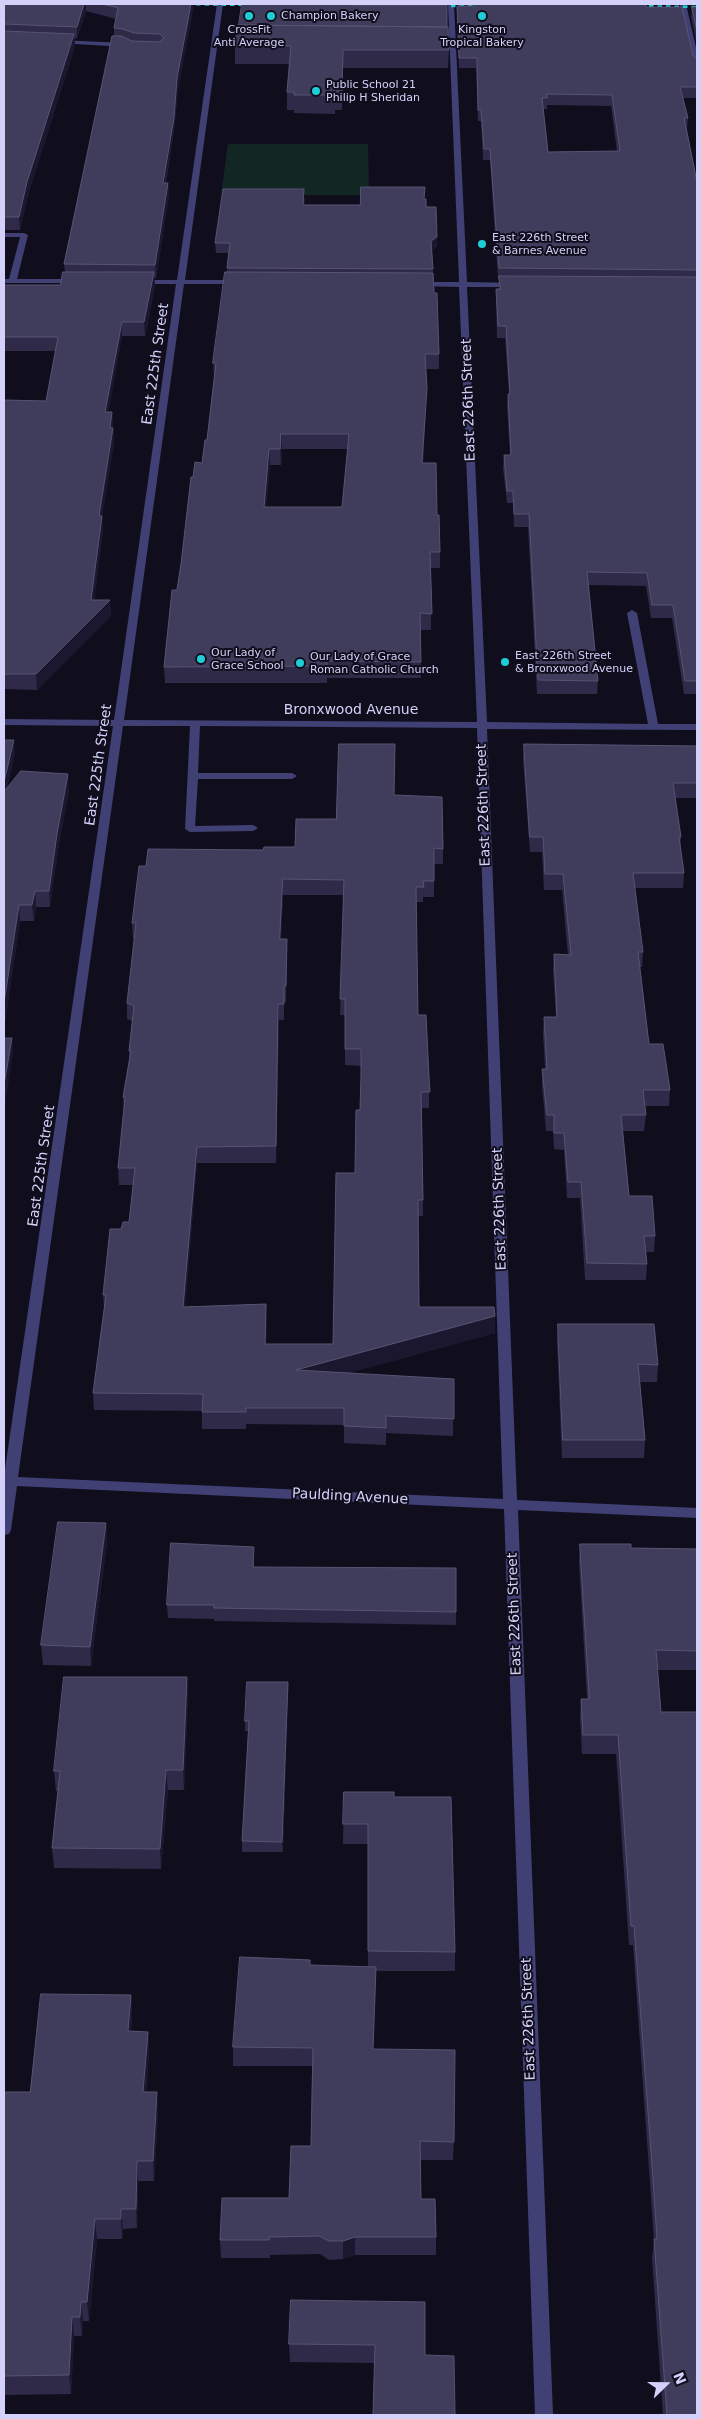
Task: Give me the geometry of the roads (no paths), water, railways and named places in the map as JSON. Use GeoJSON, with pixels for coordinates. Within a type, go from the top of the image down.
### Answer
{"type":"FeatureCollection","features":[{"type":"Feature","properties":{"kind":"street","name":"East 225th Street"},"geometry":{"type":"LineString","coordinates":[[4,1530],[7,1481],[119,723],[220,4]]}},
{"type":"Feature","properties":{"kind":"street","name":"East 226th Street"},"geometry":{"type":"LineString","coordinates":[[451,4],[482,725],[544,2415]]}},
{"type":"Feature","properties":{"kind":"street"},"geometry":{"type":"LineString","coordinates":[[683,4],[697,66]]}},
{"type":"Feature","properties":{"kind":"street"},"geometry":{"type":"LineString","coordinates":[[52,41],[123,44],[133,50]]}},
{"type":"Feature","properties":{"kind":"street"},"geometry":{"type":"LineString","coordinates":[[442,41],[453,41]]}},
{"type":"Feature","properties":{"kind":"street"},"geometry":{"type":"LineString","coordinates":[[4,235],[24,235],[8,281],[89,281]]}},
{"type":"Feature","properties":{"kind":"street"},"geometry":{"type":"LineString","coordinates":[[128,282],[248,282]]}},
{"type":"Feature","properties":{"kind":"street"},"geometry":{"type":"LineString","coordinates":[[413,284],[528,285]]}},
{"type":"Feature","properties":{"kind":"street"},"geometry":{"type":"LineString","coordinates":[[632,613],[653,726]]}},
{"type":"Feature","properties":{"kind":"street","name":"Bronxwood Avenue"},"geometry":{"type":"LineString","coordinates":[[4,722],[697,727]]}},
{"type":"Feature","properties":{"kind":"street"},"geometry":{"type":"LineString","coordinates":[[195,723],[190,830],[253,828]]}},
{"type":"Feature","properties":{"kind":"street"},"geometry":{"type":"LineString","coordinates":[[193,776],[292,776]]}},
{"type":"Feature","properties":{"kind":"street","name":"Paulding Avenue"},"geometry":{"type":"LineString","coordinates":[[7,1481],[697,1513]]}},
{"type":"Feature","properties":{"kind":"railway"},"geometry":{"type":"LineString","coordinates":[[179,4],[254,5]]}},
{"type":"Feature","properties":{"kind":"railway"},"geometry":{"type":"LineString","coordinates":[[434,6],[489,6]]}},
{"type":"Feature","properties":{"kind":"railway"},"geometry":{"type":"LineString","coordinates":[[632,6],[697,7]]}},
{"type":"Feature","properties":{"kind":"place","name":"CrossFit Anti Average"},"geometry":{"type":"Point","coordinates":[249,16]}},
{"type":"Feature","properties":{"kind":"place","name":"Champion Bakery"},"geometry":{"type":"Point","coordinates":[271,16]}},
{"type":"Feature","properties":{"kind":"place","name":"Kingston Tropical Bakery"},"geometry":{"type":"Point","coordinates":[482,16]}},
{"type":"Feature","properties":{"kind":"place","name":"Public School 21 Philip H Sheridan"},"geometry":{"type":"Point","coordinates":[316,91]}},
{"type":"Feature","properties":{"kind":"place","name":"East 226th Street & Barnes Avenue"},"geometry":{"type":"Point","coordinates":[482,244]}},
{"type":"Feature","properties":{"kind":"place","name":"Our Lady of Grace School"},"geometry":{"type":"Point","coordinates":[201,659]}},
{"type":"Feature","properties":{"kind":"place","name":"East 226th Street & Bronxwood Avenue"},"geometry":{"type":"Point","coordinates":[505,662]}},
{"type":"Feature","properties":{"kind":"place","name":"Our Lady of Grace Roman Catholic Church"},"geometry":{"type":"Point","coordinates":[300,663]}}]}
